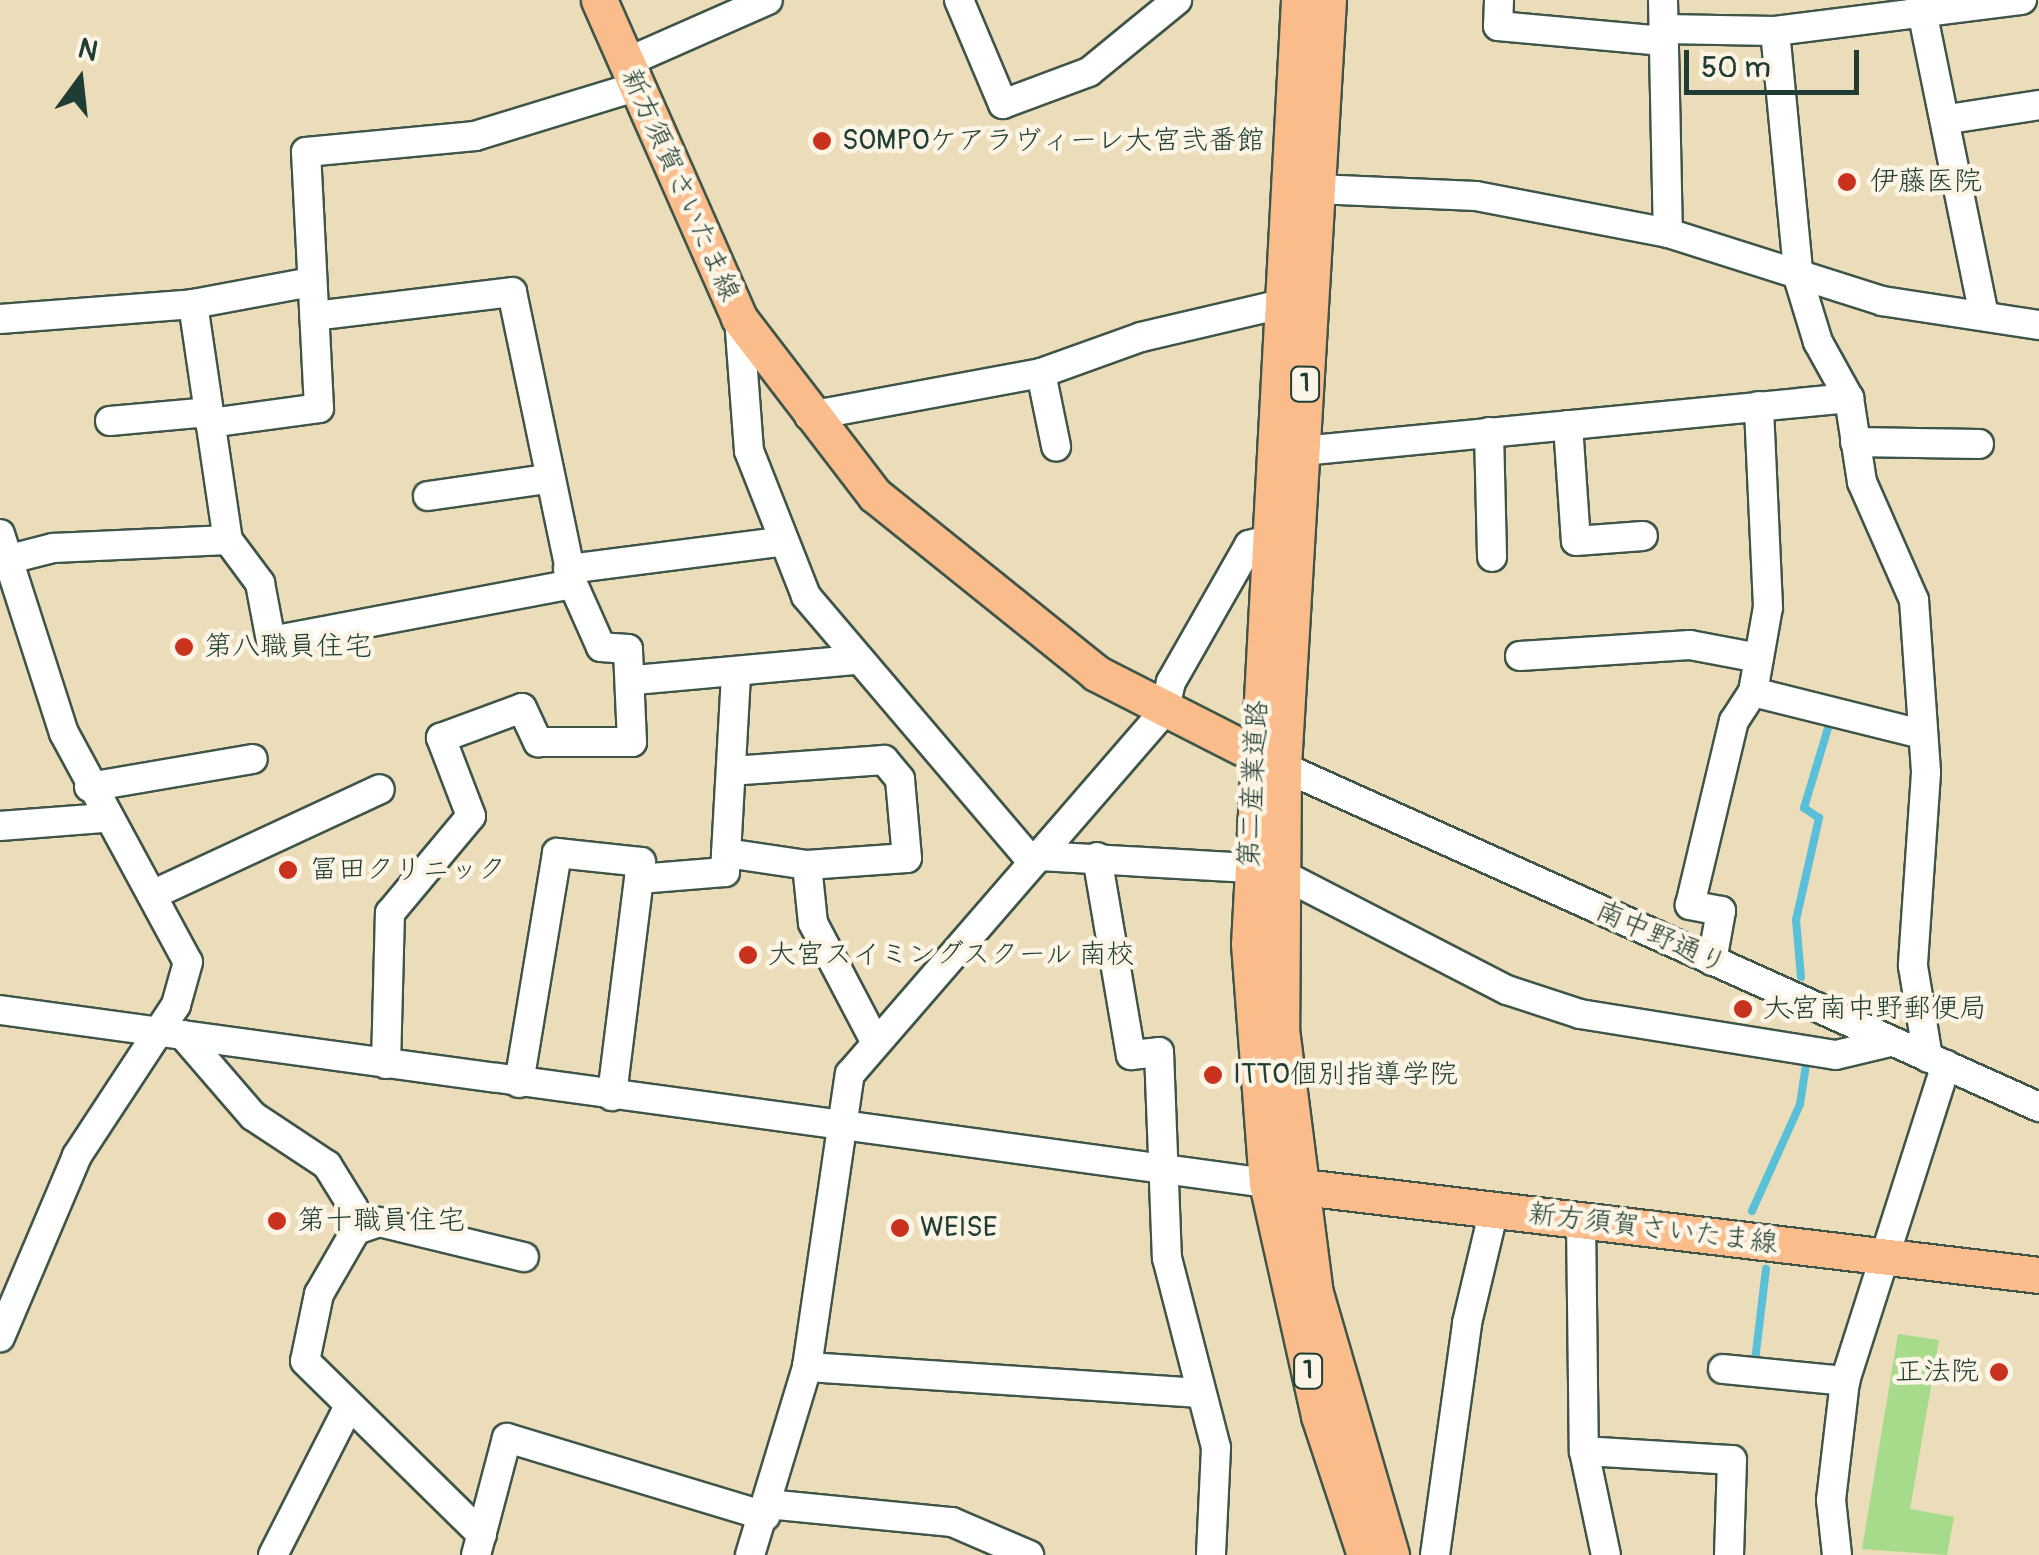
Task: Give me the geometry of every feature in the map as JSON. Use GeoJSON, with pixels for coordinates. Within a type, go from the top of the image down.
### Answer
{"type":"FeatureCollection","features":[{"type":"Feature","properties":{"kind":"main road","name":"新方須賀さいたま線"},"geometry":{"type":"LineString","coordinates":[[598,0],[739,318],[809,416],[949,563],[1054,644],[1164,712],[1269,761]]}},
{"type":"Feature","properties":{"kind":"main road","name":"第二産業道路"},"geometry":{"type":"LineString","coordinates":[[1299,0],[1268,540],[1269,761],[1265,870],[1282,1185],[1319,1416],[1365,1555]]}},
{"type":"Feature","properties":{"kind":"main road","name":"第二産業道路"},"geometry":{"type":"LineString","coordinates":[[1269,761],[1302,451],[1328,0]]}},
{"type":"Feature","properties":{"kind":"main road","name":"新方須賀さいたま線"},"geometry":{"type":"LineString","coordinates":[[1282,1185],[2039,1275]]}},
{"type":"Feature","properties":{"kind":"main road","name":"第二産業道路"},"geometry":{"type":"LineString","coordinates":[[1282,1185],[1344,1409],[1392,1555]]}},
{"type":"Feature","properties":{"kind":"street"},"geometry":{"type":"LineString","coordinates":[[110,420],[209,418],[319,408],[306,152],[475,136],[630,75],[768,0]]}},
{"type":"Feature","properties":{"kind":"street"},"geometry":{"type":"LineString","coordinates":[[959,0],[1003,104],[1089,72],[1177,0]]}},
{"type":"Feature","properties":{"kind":"street"},"geometry":{"type":"LineString","coordinates":[[1499,0],[1498,26],[1663,35],[1775,31],[1921,8],[2022,0]]}},
{"type":"Feature","properties":{"kind":"street"},"geometry":{"type":"LineString","coordinates":[[1663,0],[1668,233]]}},
{"type":"Feature","properties":{"kind":"street"},"geometry":{"type":"LineString","coordinates":[[1921,8],[1949,120],[1984,316]]}},
{"type":"Feature","properties":{"kind":"street"},"geometry":{"type":"LineString","coordinates":[[1775,31],[1780,152],[1800,280],[1818,342],[1849,398],[1862,482],[1914,600],[1922,734],[1913,966],[1937,1062],[1891,1257],[1845,1381],[1830,1500],[1837,1555]]}},
{"type":"Feature","properties":{"kind":"street"},"geometry":{"type":"LineString","coordinates":[[1949,120],[2039,105]]}},
{"type":"Feature","properties":{"kind":"street"},"geometry":{"type":"LineString","coordinates":[[1316,190],[1476,196],[1668,233],[1800,280],[2039,325]]}},
{"type":"Feature","properties":{"kind":"street"},"geometry":{"type":"LineString","coordinates":[[0,319],[194,304],[311,282]]}},
{"type":"Feature","properties":{"kind":"street"},"geometry":{"type":"LineString","coordinates":[[314,316],[512,292],[546,479],[571,576],[590,632],[601,647],[628,649],[635,680],[632,742],[538,742],[522,708],[441,738],[471,816],[390,913],[386,1064]]}},
{"type":"Feature","properties":{"kind":"street"},"geometry":{"type":"LineString","coordinates":[[194,304],[228,540],[260,583],[271,641],[571,576],[780,542]]}},
{"type":"Feature","properties":{"kind":"street"},"geometry":{"type":"LineString","coordinates":[[809,416],[1041,373],[1141,337],[1282,304]]}},
{"type":"Feature","properties":{"kind":"street"},"geometry":{"type":"LineString","coordinates":[[739,318],[748,451],[780,542],[854,660],[1037,860]]}},
{"type":"Feature","properties":{"kind":"street"},"geometry":{"type":"LineString","coordinates":[[1041,373],[1056,446]]}},
{"type":"Feature","properties":{"kind":"street"},"geometry":{"type":"LineString","coordinates":[[1302,451],[1849,398]]}},
{"type":"Feature","properties":{"kind":"street"},"geometry":{"type":"LineString","coordinates":[[1712,961],[1721,910],[1690,905],[1734,721],[1754,692],[1768,607],[1759,406]]}},
{"type":"Feature","properties":{"kind":"street"},"geometry":{"type":"LineString","coordinates":[[1568,425],[1576,541],[1642,536]]}},
{"type":"Feature","properties":{"kind":"street"},"geometry":{"type":"LineString","coordinates":[[1490,432],[1492,558]]}},
{"type":"Feature","properties":{"kind":"street"},"geometry":{"type":"LineString","coordinates":[[1856,442],[1979,444]]}},
{"type":"Feature","properties":{"kind":"street"},"geometry":{"type":"LineString","coordinates":[[428,496],[546,479]]}},
{"type":"Feature","properties":{"kind":"street"},"geometry":{"type":"LineString","coordinates":[[2,1332],[77,1156],[171,1034],[188,962],[89,787],[3,547],[228,540]]}},
{"type":"Feature","properties":{"kind":"street"},"geometry":{"type":"LineString","coordinates":[[750,1555],[806,1367],[850,1074],[874,1039],[921,1002],[1164,712],[1170,682],[1249,545],[1268,540]]}},
{"type":"Feature","properties":{"kind":"street"},"geometry":{"type":"LineString","coordinates":[[1520,656],[1690,645],[1759,658]]}},
{"type":"Feature","properties":{"kind":"street"},"geometry":{"type":"LineString","coordinates":[[635,680],[736,678],[854,660]]}},
{"type":"Feature","properties":{"kind":"street"},"geometry":{"type":"LineString","coordinates":[[639,879],[725,872],[736,678]]}},
{"type":"Feature","properties":{"kind":"street"},"geometry":{"type":"LineString","coordinates":[[1754,692],[1922,734]]}},
{"type":"Feature","properties":{"kind":"street"},"geometry":{"type":"LineString","coordinates":[[89,787],[253,759]]}},
{"type":"Feature","properties":{"kind":"street"},"geometry":{"type":"LineString","coordinates":[[726,853],[808,865],[907,858],[900,779],[884,760],[732,771]]}},
{"type":"Feature","properties":{"kind":"street","name":"南中野通り"},"geometry":{"type":"LineString","coordinates":[[1269,761],[2039,1107]]}},
{"type":"Feature","properties":{"kind":"street"},"geometry":{"type":"LineString","coordinates":[[152,895],[380,789]]}},
{"type":"Feature","properties":{"kind":"street"},"geometry":{"type":"LineString","coordinates":[[0,826],[105,818]]}},
{"type":"Feature","properties":{"kind":"street"},"geometry":{"type":"LineString","coordinates":[[519,1082],[556,853],[641,862],[612,1096]]}},
{"type":"Feature","properties":{"kind":"street"},"geometry":{"type":"LineString","coordinates":[[1037,860],[1097,857],[1265,870],[1507,990],[1580,1014],[1836,1055],[1890,1042]]}},
{"type":"Feature","properties":{"kind":"street"},"geometry":{"type":"LineString","coordinates":[[1097,857],[1130,1055],[1159,1052],[1166,1258],[1197,1392],[1216,1448],[1212,1555]]}},
{"type":"Feature","properties":{"kind":"street"},"geometry":{"type":"LineString","coordinates":[[808,865],[813,923],[874,1039]]}},
{"type":"Feature","properties":{"kind":"street"},"geometry":{"type":"LineString","coordinates":[[0,1010],[1282,1185]]}},
{"type":"Feature","properties":{"kind":"street"},"geometry":{"type":"LineString","coordinates":[[171,1034],[254,1116],[327,1164],[354,1207],[356,1230],[319,1294],[305,1361],[479,1545]]}},
{"type":"Feature","properties":{"kind":"street"},"geometry":{"type":"LineString","coordinates":[[1436,1555],[1466,1323],[1494,1210]]}},
{"type":"Feature","properties":{"kind":"street"},"geometry":{"type":"LineString","coordinates":[[1581,1220],[1584,1451],[1606,1555]]}},
{"type":"Feature","properties":{"kind":"street"},"geometry":{"type":"LineString","coordinates":[[356,1230],[379,1222],[524,1257]]}},
{"type":"Feature","properties":{"kind":"street"},"geometry":{"type":"LineString","coordinates":[[806,1367],[1197,1392]]}},
{"type":"Feature","properties":{"kind":"street"},"geometry":{"type":"LineString","coordinates":[[1723,1369],[1845,1381]]}},
{"type":"Feature","properties":{"kind":"street"},"geometry":{"type":"LineString","coordinates":[[272,1555],[348,1408]]}},
{"type":"Feature","properties":{"kind":"street"},"geometry":{"type":"LineString","coordinates":[[479,1545],[507,1438],[766,1510],[952,1522],[1028,1555]]}},
{"type":"Feature","properties":{"kind":"street"},"geometry":{"type":"LineString","coordinates":[[1584,1451],[1732,1460],[1729,1555]]}},
{"type":"Feature","properties":{"kind":"green space"},"geometry":{"type":"Polygon","coordinates":[[[1898,1334],[1939,1340],[1910,1509],[1954,1517],[1947,1555],[1862,1549],[1898,1334]]]}},
{"type":"Feature","properties":{"kind":"waterway"},"geometry":{"type":"LineString","coordinates":[[1801,977],[1796,920],[1819,818],[1804,808],[1831,718]]}},
{"type":"Feature","properties":{"kind":"waterway"},"geometry":{"type":"LineString","coordinates":[[1752,1211],[1800,1104],[1807,1058]]}},
{"type":"Feature","properties":{"kind":"waterway"},"geometry":{"type":"LineString","coordinates":[[1755,1361],[1766,1269]]}},
{"type":"Feature","properties":{"kind":"place","name":"SOMPOケアラヴィーレ大宮弐番館"},"geometry":{"type":"Point","coordinates":[822,141]}},
{"type":"Feature","properties":{"kind":"place","name":"伊藤医院"},"geometry":{"type":"Point","coordinates":[1847,182]}},
{"type":"Feature","properties":{"kind":"place","name":"第八職員住宅"},"geometry":{"type":"Point","coordinates":[184,647]}},
{"type":"Feature","properties":{"kind":"place","name":"冨田クリニック"},"geometry":{"type":"Point","coordinates":[288,870]}},
{"type":"Feature","properties":{"kind":"place","name":"大宮スイミングスクール 南校"},"geometry":{"type":"Point","coordinates":[748,955]}},
{"type":"Feature","properties":{"kind":"place","name":"大宮南中野郵便局"},"geometry":{"type":"Point","coordinates":[1743,1009]}},
{"type":"Feature","properties":{"kind":"place","name":"ITTO個別指導学院"},"geometry":{"type":"Point","coordinates":[1213,1075]}},
{"type":"Feature","properties":{"kind":"place","name":"第十職員住宅"},"geometry":{"type":"Point","coordinates":[277,1221]}},
{"type":"Feature","properties":{"kind":"place","name":"WEISE"},"geometry":{"type":"Point","coordinates":[900,1228]}},
{"type":"Feature","properties":{"kind":"place","name":"正法院"},"geometry":{"type":"Point","coordinates":[1999,1372]}}]}
